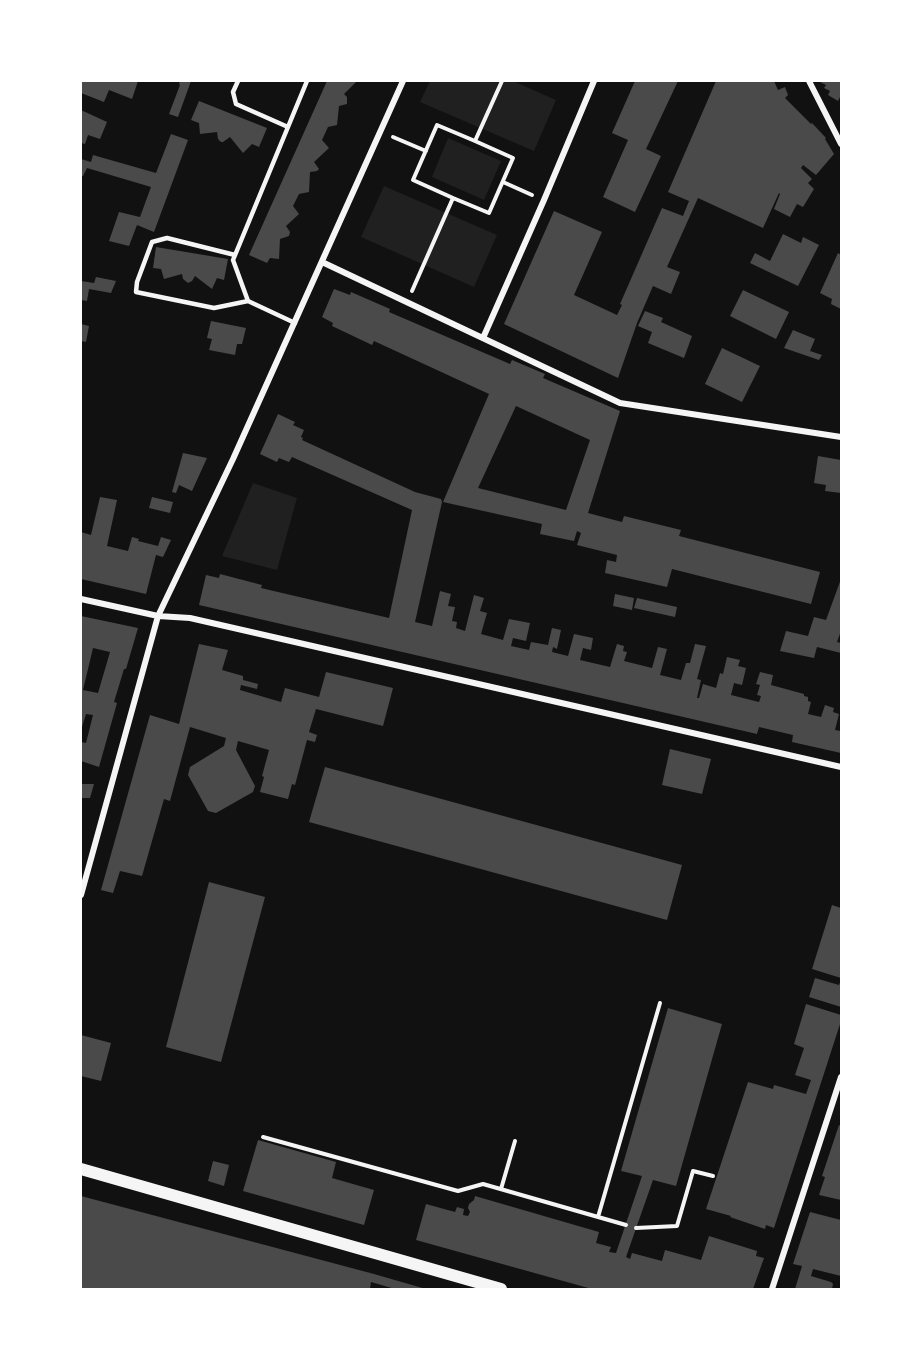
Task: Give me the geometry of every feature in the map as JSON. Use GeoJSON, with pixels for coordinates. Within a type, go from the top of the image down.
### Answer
{"type":"FeatureCollection","features":[{"type":"Feature","properties":{"kind":"main road"},"geometry":{"type":"LineString","coordinates":[[81,1169],[501,1289]]}},
{"type":"Feature","properties":{"kind":"street"},"geometry":{"type":"LineString","coordinates":[[81,894],[159,616],[233,459],[403,81]]}},
{"type":"Feature","properties":{"kind":"street"},"geometry":{"type":"LineString","coordinates":[[483,338],[594,81]]}},
{"type":"Feature","properties":{"kind":"street"},"geometry":{"type":"LineString","coordinates":[[809,81],[841,144]]}},
{"type":"Feature","properties":{"kind":"street"},"geometry":{"type":"LineString","coordinates":[[322,262],[620,403],[841,436]]}},
{"type":"Feature","properties":{"kind":"street"},"geometry":{"type":"LineString","coordinates":[[81,599],[159,616],[190,618],[841,767]]}},
{"type":"Feature","properties":{"kind":"street"},"geometry":{"type":"LineString","coordinates":[[772,1289],[841,1077]]}},
{"type":"Feature","properties":{"kind":"lane"},"geometry":{"type":"LineString","coordinates":[[237,81],[233,92],[236,104],[288,127]]}},
{"type":"Feature","properties":{"kind":"lane"},"geometry":{"type":"LineString","coordinates":[[248,301],[233,260],[307,81]]}},
{"type":"Feature","properties":{"kind":"lane"},"geometry":{"type":"LineString","coordinates":[[235,255],[167,238],[152,242],[137,282],[136,292],[214,308],[248,301],[295,323]]}},
{"type":"Feature","properties":{"kind":"path"},"geometry":{"type":"LineString","coordinates":[[475,141],[502,81]]}},
{"type":"Feature","properties":{"kind":"path"},"geometry":{"type":"LineString","coordinates":[[437,124],[475,141],[513,158],[489,213],[413,180],[437,124]]}},
{"type":"Feature","properties":{"kind":"path"},"geometry":{"type":"LineString","coordinates":[[380,132],[426,151]]}},
{"type":"Feature","properties":{"kind":"path"},"geometry":{"type":"LineString","coordinates":[[503,182],[544,200]]}},
{"type":"Feature","properties":{"kind":"path"},"geometry":{"type":"LineString","coordinates":[[407,302],[453,198]]}},
{"type":"Feature","properties":{"kind":"path"},"geometry":{"type":"LineString","coordinates":[[598,1217],[660,1003]]}},
{"type":"Feature","properties":{"kind":"path"},"geometry":{"type":"LineString","coordinates":[[263,1137],[458,1191],[483,1184],[626,1225]]}},
{"type":"Feature","properties":{"kind":"path"},"geometry":{"type":"LineString","coordinates":[[501,1189],[515,1141]]}},
{"type":"Feature","properties":{"kind":"path"},"geometry":{"type":"LineString","coordinates":[[636,1228],[677,1226],[693,1171],[713,1176]]}},
{"type":"Feature","properties":{"kind":"shaded area"},"geometry":{"type":"Polygon","coordinates":[[[430,81],[513,81],[556,100],[534,151],[420,102],[430,81]]]}},
{"type":"Feature","properties":{"kind":"shaded area"},"geometry":{"type":"Polygon","coordinates":[[[448,138],[501,161],[484,200],[432,177],[448,138]]]}},
{"type":"Feature","properties":{"kind":"shaded area"},"geometry":{"type":"Polygon","coordinates":[[[384,186],[497,235],[474,287],[361,237],[384,186]]]}},
{"type":"Feature","properties":{"kind":"shaded area"},"geometry":{"type":"Polygon","coordinates":[[[253,483],[297,498],[277,570],[222,556],[253,483]]]}},
{"type":"Feature","properties":{"kind":"building"},"geometry":{"type":"Polygon","coordinates":[[[81,81],[138,81],[132,99],[109,90],[104,102],[81,93],[81,81]]]}},
{"type":"Feature","properties":{"kind":"building"},"geometry":{"type":"Polygon","coordinates":[[[180,81],[191,81],[178,117],[169,114],[180,81]]]}},
{"type":"Feature","properties":{"kind":"building"},"geometry":{"type":"Polygon","coordinates":[[[327,81],[357,81],[344,94],[347,97],[347,104],[339,106],[337,125],[328,127],[322,140],[329,148],[314,162],[319,169],[310,172],[309,192],[299,194],[293,206],[299,214],[286,226],[290,232],[289,236],[280,239],[279,259],[270,258],[267,263],[249,255],[327,81]]]}},
{"type":"Feature","properties":{"kind":"building"},"geometry":{"type":"Polygon","coordinates":[[[635,81],[678,81],[646,149],[661,156],[635,212],[603,197],[628,140],[612,133],[635,81]]]}},
{"type":"Feature","properties":{"kind":"building"},"geometry":{"type":"Polygon","coordinates":[[[716,81],[774,81],[778,90],[785,87],[788,95],[785,98],[826,138],[834,154],[816,175],[803,165],[801,168],[812,179],[808,183],[814,189],[803,207],[797,204],[790,217],[774,209],[779,193],[763,228],[698,198],[667,267],[680,272],[671,294],[653,286],[618,378],[504,324],[554,211],[602,232],[574,295],[617,315],[662,208],[683,216],[689,201],[668,192],[716,81]]]}},
{"type":"Feature","properties":{"kind":"building"},"geometry":{"type":"Polygon","coordinates":[[[818,81],[841,81],[841,95],[838,101],[828,95],[830,91],[824,88],[826,85],[818,81]]]}},
{"type":"Feature","properties":{"kind":"building"},"geometry":{"type":"Polygon","coordinates":[[[199,101],[267,128],[259,147],[252,144],[243,153],[230,137],[221,142],[217,132],[200,134],[199,123],[191,120],[199,101]]]}},
{"type":"Feature","properties":{"kind":"building"},"geometry":{"type":"Polygon","coordinates":[[[81,110],[107,122],[100,139],[88,135],[85,144],[81,143],[81,110]]]}},
{"type":"Feature","properties":{"kind":"building"},"geometry":{"type":"Polygon","coordinates":[[[171,134],[188,140],[154,232],[137,225],[129,246],[109,241],[119,212],[140,217],[151,187],[87,168],[81,176],[81,159],[91,162],[93,155],[156,173],[171,134]]]}},
{"type":"Feature","properties":{"kind":"building"},"geometry":{"type":"Polygon","coordinates":[[[783,234],[801,243],[803,237],[819,245],[798,286],[750,263],[755,253],[770,261],[783,234]]]}},
{"type":"Feature","properties":{"kind":"building"},"geometry":{"type":"Polygon","coordinates":[[[156,247],[228,259],[224,280],[217,278],[212,289],[195,276],[188,283],[183,279],[182,274],[164,279],[161,269],[153,268],[156,247]]]}},
{"type":"Feature","properties":{"kind":"building"},"geometry":{"type":"Polygon","coordinates":[[[838,253],[841,255],[841,309],[831,304],[832,299],[820,293],[838,253]]]}},
{"type":"Feature","properties":{"kind":"building"},"geometry":{"type":"Polygon","coordinates":[[[96,277],[116,281],[111,293],[89,289],[87,301],[81,300],[81,281],[94,283],[96,277]]]}},
{"type":"Feature","properties":{"kind":"building"},"geometry":{"type":"Polygon","coordinates":[[[334,289],[350,295],[351,292],[390,309],[389,312],[510,364],[512,360],[545,374],[543,378],[620,411],[588,513],[622,522],[624,516],[681,530],[679,536],[820,572],[811,604],[672,569],[667,587],[605,573],[607,560],[616,562],[617,555],[577,545],[581,533],[577,531],[574,541],[540,534],[542,524],[443,502],[489,394],[374,341],[372,345],[332,326],[333,323],[322,317],[334,289]],[[516,406],[478,488],[566,510],[590,440],[516,406]]]}},
{"type":"Feature","properties":{"kind":"building"},"geometry":{"type":"Polygon","coordinates":[[[743,290],[789,312],[776,339],[730,316],[743,290]]]}},
{"type":"Feature","properties":{"kind":"building"},"geometry":{"type":"Polygon","coordinates":[[[645,311],[663,318],[661,322],[692,336],[684,358],[648,343],[652,332],[638,326],[645,311]]]}},
{"type":"Feature","properties":{"kind":"building"},"geometry":{"type":"Polygon","coordinates":[[[211,321],[246,328],[242,344],[237,344],[235,355],[209,350],[212,339],[207,338],[211,321]]]}},
{"type":"Feature","properties":{"kind":"building"},"geometry":{"type":"Polygon","coordinates":[[[81,324],[89,326],[86,342],[81,341],[81,324]]]}},
{"type":"Feature","properties":{"kind":"building"},"geometry":{"type":"Polygon","coordinates":[[[793,330],[815,339],[810,351],[822,355],[819,360],[784,348],[793,330]]]}},
{"type":"Feature","properties":{"kind":"building"},"geometry":{"type":"Polygon","coordinates":[[[722,348],[760,366],[742,402],[705,384],[722,348]]]}},
{"type":"Feature","properties":{"kind":"building"},"geometry":{"type":"Polygon","coordinates":[[[278,414],[295,422],[293,425],[304,430],[302,440],[415,492],[441,499],[415,622],[432,626],[440,591],[451,594],[448,606],[455,607],[452,621],[457,622],[456,628],[465,631],[474,595],[484,598],[480,611],[487,613],[481,634],[503,640],[509,619],[530,623],[526,641],[513,638],[511,646],[529,650],[531,642],[548,645],[552,628],[561,630],[557,649],[553,647],[552,652],[568,656],[574,634],[593,638],[591,650],[583,648],[580,660],[610,667],[617,644],[624,646],[623,651],[627,652],[624,661],[652,668],[658,647],[667,649],[660,675],[681,680],[686,663],[690,663],[695,644],[706,646],[697,679],[701,680],[697,698],[699,698],[703,684],[716,688],[720,673],[723,674],[727,657],[740,660],[738,666],[746,668],[742,685],[734,683],[731,695],[759,702],[761,696],[757,695],[760,685],[756,684],[760,672],[773,675],[771,685],[808,697],[808,701],[811,702],[808,714],[821,717],[825,705],[834,708],[833,712],[839,714],[835,730],[841,731],[841,753],[792,742],[793,735],[759,727],[757,734],[199,605],[206,575],[219,578],[220,574],[262,585],[261,588],[389,618],[412,510],[292,457],[289,462],[279,458],[277,462],[260,454],[278,414]]]}},
{"type":"Feature","properties":{"kind":"building"},"geometry":{"type":"Polygon","coordinates":[[[183,453],[207,458],[192,491],[179,485],[176,493],[172,492],[183,453]]]}},
{"type":"Feature","properties":{"kind":"building"},"geometry":{"type":"Polygon","coordinates":[[[818,456],[841,460],[841,493],[825,491],[826,485],[814,483],[818,456]]]}},
{"type":"Feature","properties":{"kind":"building"},"geometry":{"type":"Polygon","coordinates":[[[100,497],[117,500],[107,546],[128,551],[132,537],[139,539],[138,541],[158,546],[161,537],[171,540],[163,557],[156,555],[146,594],[81,579],[81,532],[91,535],[100,497]]]}},
{"type":"Feature","properties":{"kind":"building"},"geometry":{"type":"Polygon","coordinates":[[[152,497],[173,502],[170,513],[149,508],[152,497]]]}},
{"type":"Feature","properties":{"kind":"building"},"geometry":{"type":"Polygon","coordinates":[[[841,579],[841,631],[837,642],[841,643],[841,653],[817,647],[814,658],[780,651],[786,631],[808,636],[814,617],[826,620],[841,579]]]}},
{"type":"Feature","properties":{"kind":"building"},"geometry":{"type":"Polygon","coordinates":[[[615,594],[634,598],[632,610],[613,606],[615,594]]]}},
{"type":"Feature","properties":{"kind":"building"},"geometry":{"type":"Polygon","coordinates":[[[637,598],[677,607],[675,617],[634,608],[637,598]]]}},
{"type":"Feature","properties":{"kind":"building"},"geometry":{"type":"Polygon","coordinates":[[[81,616],[138,628],[114,702],[117,703],[99,767],[81,761],[81,742],[86,743],[93,715],[86,714],[81,730],[81,616]],[[93,648],[83,690],[98,693],[110,652],[93,648]]]}},
{"type":"Feature","properties":{"kind":"building"},"geometry":{"type":"Polygon","coordinates":[[[199,644],[228,650],[222,670],[243,676],[243,680],[258,684],[257,689],[241,685],[240,690],[281,702],[285,688],[319,697],[326,672],[393,688],[383,726],[316,709],[309,732],[317,735],[315,742],[307,740],[295,785],[292,784],[288,799],[260,792],[269,750],[238,741],[236,750],[255,786],[253,792],[216,813],[208,811],[188,775],[190,767],[224,746],[226,738],[190,727],[170,801],[164,799],[142,876],[120,871],[113,893],[101,890],[150,715],[179,724],[199,644]]]}},
{"type":"Feature","properties":{"kind":"building"},"geometry":{"type":"Polygon","coordinates":[[[670,749],[711,759],[702,794],[662,785],[670,749]]]}},
{"type":"Feature","properties":{"kind":"building"},"geometry":{"type":"Polygon","coordinates":[[[325,767],[682,865],[667,920],[309,822],[325,767]]]}},
{"type":"Feature","properties":{"kind":"building"},"geometry":{"type":"Polygon","coordinates":[[[81,784],[94,784],[90,798],[81,798],[81,784]]]}},
{"type":"Feature","properties":{"kind":"building"},"geometry":{"type":"Polygon","coordinates":[[[209,882],[265,897],[221,1062],[166,1047],[209,882]]]}},
{"type":"Feature","properties":{"kind":"building"},"geometry":{"type":"Polygon","coordinates":[[[832,905],[841,908],[841,978],[812,969],[832,905]]]}},
{"type":"Feature","properties":{"kind":"building"},"geometry":{"type":"Polygon","coordinates":[[[815,978],[839,985],[841,980],[841,1007],[809,997],[815,978]]]}},
{"type":"Feature","properties":{"kind":"building"},"geometry":{"type":"Polygon","coordinates":[[[806,1004],[841,1015],[841,1021],[774,1228],[766,1225],[765,1229],[706,1209],[748,1082],[773,1089],[774,1085],[806,1094],[811,1080],[795,1075],[804,1048],[794,1044],[806,1004]]]}},
{"type":"Feature","properties":{"kind":"building"},"geometry":{"type":"Polygon","coordinates":[[[668,1008],[722,1024],[676,1186],[653,1180],[626,1257],[630,1259],[632,1253],[662,1261],[665,1250],[701,1260],[709,1236],[757,1251],[756,1256],[764,1258],[753,1289],[592,1289],[416,1240],[426,1204],[455,1212],[457,1207],[464,1209],[463,1215],[468,1216],[469,1204],[475,1196],[599,1232],[596,1243],[611,1247],[609,1252],[616,1253],[642,1176],[621,1171],[668,1008]]]}},
{"type":"Feature","properties":{"kind":"building"},"geometry":{"type":"Polygon","coordinates":[[[81,1035],[111,1043],[101,1081],[81,1076],[81,1035]]]}},
{"type":"Feature","properties":{"kind":"building"},"geometry":{"type":"Polygon","coordinates":[[[839,1125],[841,1126],[841,1200],[819,1195],[825,1177],[822,1176],[839,1125]]]}},
{"type":"Feature","properties":{"kind":"building"},"geometry":{"type":"Polygon","coordinates":[[[258,1140],[336,1162],[332,1178],[374,1190],[364,1225],[243,1191],[258,1140]]]}},
{"type":"Feature","properties":{"kind":"building"},"geometry":{"type":"Polygon","coordinates":[[[213,1161],[229,1165],[224,1186],[208,1181],[213,1161]]]}},
{"type":"Feature","properties":{"kind":"building"},"geometry":{"type":"Polygon","coordinates":[[[81,1196],[426,1289],[395,1289],[371,1282],[370,1289],[81,1289],[81,1196]]]}},
{"type":"Feature","properties":{"kind":"building"},"geometry":{"type":"Polygon","coordinates":[[[810,1212],[841,1220],[841,1276],[813,1269],[811,1276],[831,1282],[832,1289],[795,1289],[802,1266],[793,1264],[810,1212]]]}}]}
